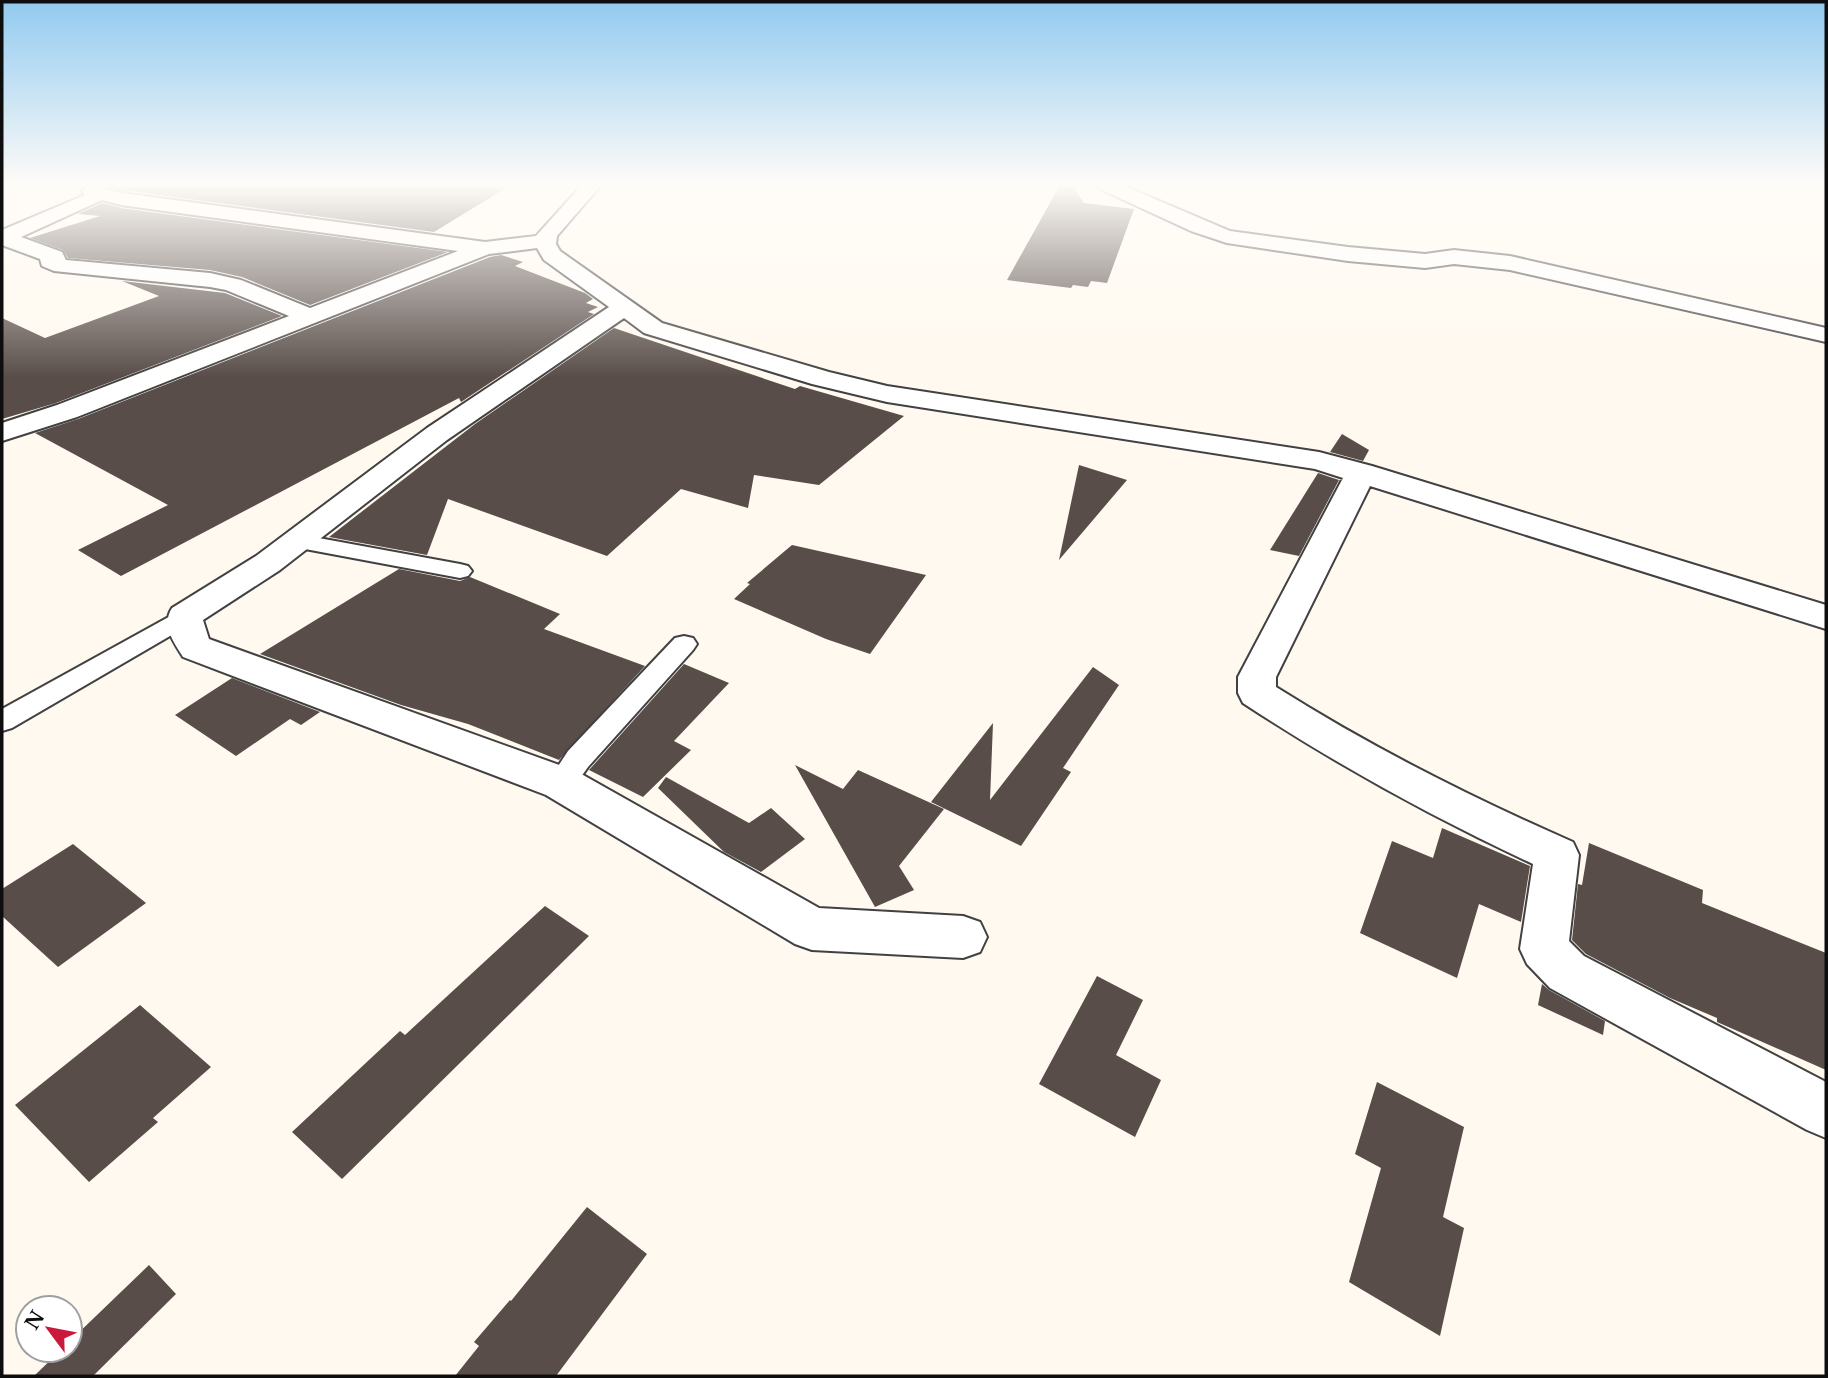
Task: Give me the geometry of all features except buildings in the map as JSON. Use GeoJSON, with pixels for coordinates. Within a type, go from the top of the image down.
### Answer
{"type":"FeatureCollection","features":[{"type":"Feature","properties":{"kind":"street"},"geometry":{"type":"LineString","coordinates":[[33,249],[54,257],[50,261],[62,266],[211,280],[233,285],[312,317]]}},
{"type":"Feature","properties":{"kind":"street"},"geometry":{"type":"LineString","coordinates":[[2,402],[13,410],[11,429],[67,411],[482,249]]}},
{"type":"Feature","properties":{"kind":"street"},"geometry":{"type":"LineString","coordinates":[[549,249],[552,255],[653,328],[821,378],[887,394],[1284,453],[1361,472],[1420,493],[1826,617]]}},
{"type":"Feature","properties":{"kind":"street"},"geometry":{"type":"LineString","coordinates":[[1315,249],[1425,261],[1454,257],[1510,262],[1826,335]]}},
{"type":"Feature","properties":{"kind":"street"},"geometry":{"type":"LineString","coordinates":[[623,308],[437,434],[297,541],[185,616],[187,634],[196,648],[561,783],[812,929],[963,937]]}},
{"type":"Feature","properties":{"kind":"street"},"geometry":{"type":"LineString","coordinates":[[1361,472],[1258,677],[1257,693],[1304,724],[1470,814],[1557,855],[1544,948],[1567,972],[1826,1111]]}},
{"type":"Feature","properties":{"kind":"lane"},"geometry":{"type":"LineString","coordinates":[[297,541],[460,571]]}},
{"type":"Feature","properties":{"kind":"lane"},"geometry":{"type":"LineString","coordinates":[[2,721],[185,616]]}},
{"type":"Feature","properties":{"kind":"lane"},"geometry":{"type":"LineString","coordinates":[[561,783],[578,759],[684,644]]}}]}
